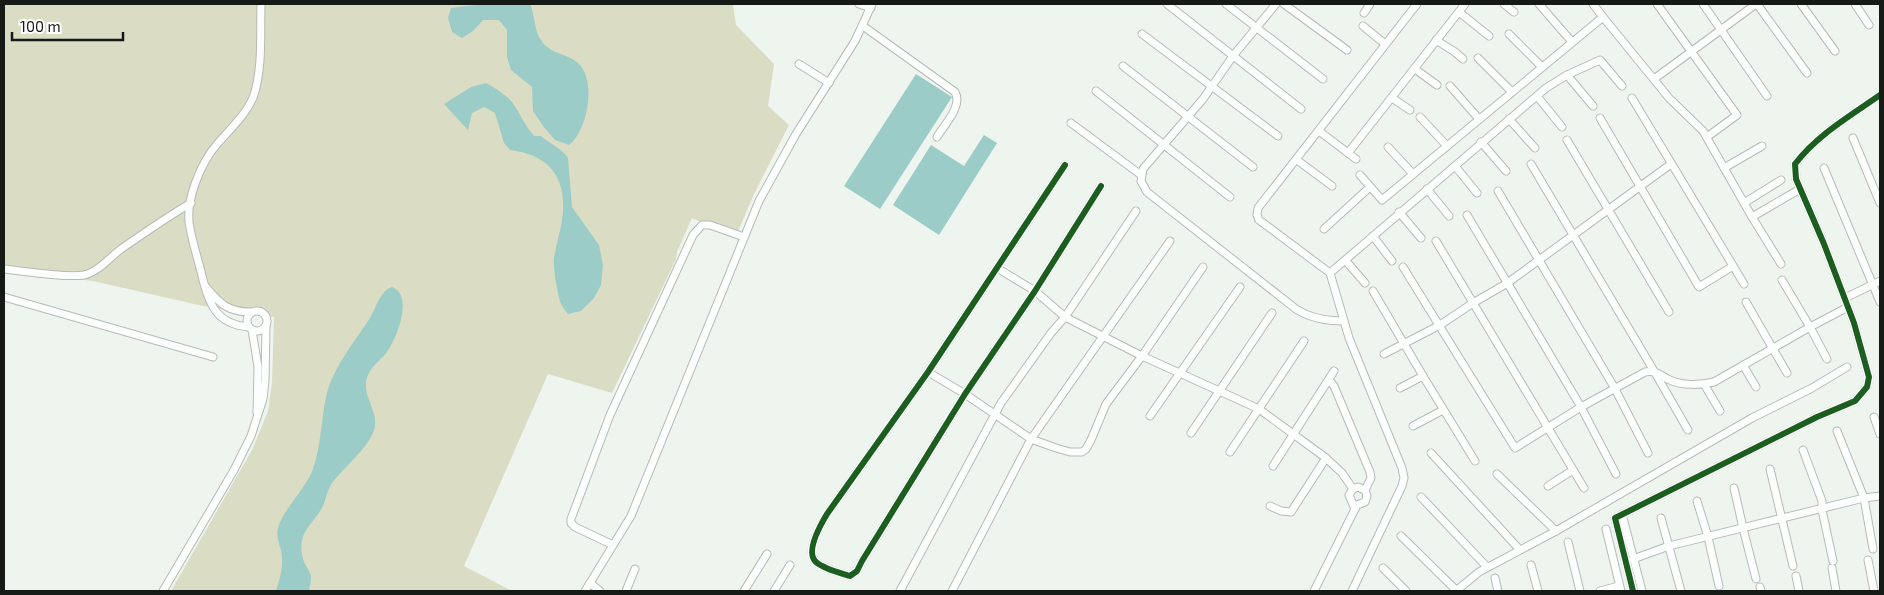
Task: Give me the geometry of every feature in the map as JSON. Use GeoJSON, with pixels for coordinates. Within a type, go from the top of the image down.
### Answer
{"type":"FeatureCollection","features":[{"type":"Feature","properties":{"kind":"street"},"geometry":{"type":"LineString","coordinates":[[261,4],[259,64],[253,97],[239,121],[216,145],[203,163],[191,203],[189,226],[204,285],[216,314],[226,321],[250,329],[262,330],[266,326]]}},
{"type":"Feature","properties":{"kind":"street"},"geometry":{"type":"LineString","coordinates":[[585,591],[631,516],[760,201],[796,134],[863,26],[872,6],[859,4]]}},
{"type":"Feature","properties":{"kind":"street"},"geometry":{"type":"LineString","coordinates":[[1166,4],[1300,109]]}},
{"type":"Feature","properties":{"kind":"street"},"geometry":{"type":"LineString","coordinates":[[1226,4],[1323,79]]}},
{"type":"Feature","properties":{"kind":"street"},"geometry":{"type":"LineString","coordinates":[[1276,4],[1233,56],[1212,87],[1144,169],[1141,181],[1146,192],[1296,309],[1309,316],[1324,320],[1344,321]]}},
{"type":"Feature","properties":{"kind":"street"},"geometry":{"type":"LineString","coordinates":[[1284,4],[1347,50]]}},
{"type":"Feature","properties":{"kind":"street"},"geometry":{"type":"LineString","coordinates":[[1364,13],[1370,4]]}},
{"type":"Feature","properties":{"kind":"street"},"geometry":{"type":"LineString","coordinates":[[1352,591],[1402,486],[1404,478],[1402,468],[1349,338],[1330,273],[1260,220],[1257,215],[1258,208],[1263,200],[1297,160],[1417,4]]}},
{"type":"Feature","properties":{"kind":"street"},"geometry":{"type":"LineString","coordinates":[[1348,153],[1465,4]]}},
{"type":"Feature","properties":{"kind":"street"},"geometry":{"type":"LineString","coordinates":[[1504,4],[1514,12]]}},
{"type":"Feature","properties":{"kind":"street"},"geometry":{"type":"LineString","coordinates":[[1539,4],[1572,42]]}},
{"type":"Feature","properties":{"kind":"street"},"geometry":{"type":"LineString","coordinates":[[1592,4],[1669,98],[1703,131],[1781,264]]}},
{"type":"Feature","properties":{"kind":"street"},"geometry":{"type":"LineString","coordinates":[[1657,4],[1737,115],[1707,137]]}},
{"type":"Feature","properties":{"kind":"street"},"geometry":{"type":"LineString","coordinates":[[1703,4],[1767,96]]}},
{"type":"Feature","properties":{"kind":"street"},"geometry":{"type":"LineString","coordinates":[[1654,79],[1756,4],[1807,73]]}},
{"type":"Feature","properties":{"kind":"street"},"geometry":{"type":"LineString","coordinates":[[1801,4],[1835,51]]}},
{"type":"Feature","properties":{"kind":"street"},"geometry":{"type":"LineString","coordinates":[[1855,4],[1869,24]]}},
{"type":"Feature","properties":{"kind":"street"},"geometry":{"type":"LineString","coordinates":[[1459,12],[1489,36]]}},
{"type":"Feature","properties":{"kind":"street"},"geometry":{"type":"LineString","coordinates":[[1360,176],[1382,200],[1602,17]]}},
{"type":"Feature","properties":{"kind":"street"},"geometry":{"type":"LineString","coordinates":[[863,26],[956,92],[958,96],[956,108],[936,137]]}},
{"type":"Feature","properties":{"kind":"street"},"geometry":{"type":"LineString","coordinates":[[1364,26],[1385,44]]}},
{"type":"Feature","properties":{"kind":"street"},"geometry":{"type":"LineString","coordinates":[[1142,34],[1278,136]]}},
{"type":"Feature","properties":{"kind":"street"},"geometry":{"type":"LineString","coordinates":[[1509,34],[1542,67]]}},
{"type":"Feature","properties":{"kind":"street"},"geometry":{"type":"LineString","coordinates":[[1436,40],[1455,52],[1463,60]]}},
{"type":"Feature","properties":{"kind":"street"},"geometry":{"type":"LineString","coordinates":[[1478,58],[1512,92]]}},
{"type":"Feature","properties":{"kind":"street"},"geometry":{"type":"LineString","coordinates":[[1330,273],[1509,119],[1537,96],[1567,76],[1600,60],[1622,86]]}},
{"type":"Feature","properties":{"kind":"street"},"geometry":{"type":"LineString","coordinates":[[799,64],[829,83]]}},
{"type":"Feature","properties":{"kind":"street"},"geometry":{"type":"LineString","coordinates":[[1123,66],[1253,167]]}},
{"type":"Feature","properties":{"kind":"street"},"geometry":{"type":"LineString","coordinates":[[1415,68],[1437,85]]}},
{"type":"Feature","properties":{"kind":"street"},"geometry":{"type":"LineString","coordinates":[[1567,76],[1593,106]]}},
{"type":"Feature","properties":{"kind":"street"},"geometry":{"type":"LineString","coordinates":[[1450,86],[1479,119]]}},
{"type":"Feature","properties":{"kind":"street"},"geometry":{"type":"LineString","coordinates":[[1096,91],[1230,197]]}},
{"type":"Feature","properties":{"kind":"street"},"geometry":{"type":"LineString","coordinates":[[1633,591],[1615,518],[1808,421],[1855,401],[1867,387],[1869,377],[1848,307],[1796,179],[1795,164],[1805,151],[1834,126],[1880,95]]}},
{"type":"Feature","properties":{"kind":"street"},"geometry":{"type":"LineString","coordinates":[[1537,96],[1562,126]]}},
{"type":"Feature","properties":{"kind":"street"},"geometry":{"type":"LineString","coordinates":[[1392,98],[1410,110]]}},
{"type":"Feature","properties":{"kind":"street"},"geometry":{"type":"LineString","coordinates":[[1632,98],[1744,284]]}},
{"type":"Feature","properties":{"kind":"street"},"geometry":{"type":"LineString","coordinates":[[1420,117],[1447,146]]}},
{"type":"Feature","properties":{"kind":"street"},"geometry":{"type":"LineString","coordinates":[[1600,118],[1698,287],[1733,266]]}},
{"type":"Feature","properties":{"kind":"street"},"geometry":{"type":"LineString","coordinates":[[1509,119],[1535,148]]}},
{"type":"Feature","properties":{"kind":"street"},"geometry":{"type":"LineString","coordinates":[[1072,123],[1141,175]]}},
{"type":"Feature","properties":{"kind":"street"},"geometry":{"type":"LineString","coordinates":[[1319,130],[1356,159]]}},
{"type":"Feature","properties":{"kind":"street"},"geometry":{"type":"LineString","coordinates":[[1852,138],[1880,203]]}},
{"type":"Feature","properties":{"kind":"street"},"geometry":{"type":"LineString","coordinates":[[1566,140],[1669,312]]}},
{"type":"Feature","properties":{"kind":"street"},"geometry":{"type":"LineString","coordinates":[[1482,142],[1506,171]]}},
{"type":"Feature","properties":{"kind":"street"},"geometry":{"type":"LineString","coordinates":[[1724,168],[1762,146]]}},
{"type":"Feature","properties":{"kind":"street"},"geometry":{"type":"LineString","coordinates":[[1388,147],[1413,174]]}},
{"type":"Feature","properties":{"kind":"street"},"geometry":{"type":"LineString","coordinates":[[1297,160],[1332,186]]}},
{"type":"Feature","properties":{"kind":"street"},"geometry":{"type":"LineString","coordinates":[[1531,164],[1688,430]]}},
{"type":"Feature","properties":{"kind":"street"},"geometry":{"type":"LineString","coordinates":[[1384,354],[1440,325],[1473,302],[1506,284],[1671,164]]}},
{"type":"Feature","properties":{"kind":"street"},"geometry":{"type":"LineString","coordinates":[[1065,165],[928,372],[821,523],[813,549],[813,556],[818,564],[850,576],[857,572],[965,394],[1035,291],[1101,186]]}},
{"type":"Feature","properties":{"kind":"street"},"geometry":{"type":"LineString","coordinates":[[1454,166],[1477,193]]}},
{"type":"Feature","properties":{"kind":"street"},"geometry":{"type":"LineString","coordinates":[[1824,168],[1877,283],[1880,302]]}},
{"type":"Feature","properties":{"kind":"street"},"geometry":{"type":"LineString","coordinates":[[1744,203],[1780,180]]}},
{"type":"Feature","properties":{"kind":"street"},"geometry":{"type":"LineString","coordinates":[[1324,229],[1370,187]]}},
{"type":"Feature","properties":{"kind":"street"},"geometry":{"type":"LineString","coordinates":[[1427,189],[1448,216]]}},
{"type":"Feature","properties":{"kind":"street"},"geometry":{"type":"LineString","coordinates":[[1752,217],[1800,189]]}},
{"type":"Feature","properties":{"kind":"street"},"geometry":{"type":"LineString","coordinates":[[1498,191],[1614,387],[1648,453]]}},
{"type":"Feature","properties":{"kind":"street"},"geometry":{"type":"LineString","coordinates":[[4,268],[73,276],[86,275],[96,270],[152,228],[191,203]]}},
{"type":"Feature","properties":{"kind":"street"},"geometry":{"type":"LineString","coordinates":[[900,591],[1001,403],[1051,333],[1065,317],[1136,212]]}},
{"type":"Feature","properties":{"kind":"street"},"geometry":{"type":"LineString","coordinates":[[1399,212],[1421,238]]}},
{"type":"Feature","properties":{"kind":"street"},"geometry":{"type":"LineString","coordinates":[[1467,215],[1506,284],[1581,407],[1616,474]]}},
{"type":"Feature","properties":{"kind":"street"},"geometry":{"type":"LineString","coordinates":[[613,545],[571,524],[571,519],[610,415],[693,235],[699,227],[710,225],[744,237]]}},
{"type":"Feature","properties":{"kind":"street"},"geometry":{"type":"LineString","coordinates":[[1373,236],[1392,261]]}},
{"type":"Feature","properties":{"kind":"street"},"geometry":{"type":"LineString","coordinates":[[952,591],[1031,439],[1170,241]]}},
{"type":"Feature","properties":{"kind":"street"},"geometry":{"type":"LineString","coordinates":[[1436,241],[1584,488]]}},
{"type":"Feature","properties":{"kind":"street"},"geometry":{"type":"LineString","coordinates":[[1346,261],[1365,283]]}},
{"type":"Feature","properties":{"kind":"street"},"geometry":{"type":"LineString","coordinates":[[928,372],[965,394],[1031,439],[1070,452],[1082,452],[1086,449],[1106,404],[1204,267]]}},
{"type":"Feature","properties":{"kind":"street"},"geometry":{"type":"LineString","coordinates":[[1403,267],[1515,448],[1614,387],[1645,372],[1654,371],[1672,381],[1704,384],[1714,382],[1771,348],[1848,307]]}},
{"type":"Feature","properties":{"kind":"street"},"geometry":{"type":"LineString","coordinates":[[997,268],[1035,291],[1065,317],[1142,356],[1259,409],[1326,458],[1342,473],[1353,489]]}},
{"type":"Feature","properties":{"kind":"street"},"geometry":{"type":"LineString","coordinates":[[1782,280],[1827,359]]}},
{"type":"Feature","properties":{"kind":"street"},"geometry":{"type":"LineString","coordinates":[[1844,298],[1877,283]]}},
{"type":"Feature","properties":{"kind":"street"},"geometry":{"type":"LineString","coordinates":[[163,591],[234,470],[264,399],[266,381],[266,316],[258,310],[251,312],[232,310],[214,296],[204,285]]}},
{"type":"Feature","properties":{"kind":"street"},"geometry":{"type":"LineString","coordinates":[[1150,416],[1240,287]]}},
{"type":"Feature","properties":{"kind":"street"},"geometry":{"type":"LineString","coordinates":[[1374,291],[1475,461]]}},
{"type":"Feature","properties":{"kind":"street"},"geometry":{"type":"LineString","coordinates":[[4,297],[213,357]]}},
{"type":"Feature","properties":{"kind":"street"},"geometry":{"type":"LineString","coordinates":[[1746,302],[1787,373]]}},
{"type":"Feature","properties":{"kind":"street"},"geometry":{"type":"LineString","coordinates":[[251,312],[246,318],[258,367],[257,418]]}},
{"type":"Feature","properties":{"kind":"street"},"geometry":{"type":"LineString","coordinates":[[1191,433],[1272,314]]}},
{"type":"Feature","properties":{"kind":"street"},"geometry":{"type":"LineString","coordinates":[[1230,452],[1304,341]]}},
{"type":"Feature","properties":{"kind":"street"},"geometry":{"type":"LineString","coordinates":[[1743,365],[1756,387]]}},
{"type":"Feature","properties":{"kind":"street"},"geometry":{"type":"LineString","coordinates":[[1401,536],[1456,591],[1487,567],[1556,531],[1752,418],[1812,388],[1847,367]]}},
{"type":"Feature","properties":{"kind":"street"},"geometry":{"type":"LineString","coordinates":[[1273,466],[1334,371]]}},
{"type":"Feature","properties":{"kind":"street"},"geometry":{"type":"LineString","coordinates":[[1400,388],[1423,376]]}},
{"type":"Feature","properties":{"kind":"street"},"geometry":{"type":"LineString","coordinates":[[1314,591],[1357,505],[1363,504],[1367,499],[1365,490],[1371,478],[1334,386],[1328,380]]}},
{"type":"Feature","properties":{"kind":"street"},"geometry":{"type":"LineString","coordinates":[[1704,384],[1720,411]]}},
{"type":"Feature","properties":{"kind":"street"},"geometry":{"type":"LineString","coordinates":[[1413,426],[1443,410]]}},
{"type":"Feature","properties":{"kind":"street"},"geometry":{"type":"LineString","coordinates":[[1874,417],[1880,434]]}},
{"type":"Feature","properties":{"kind":"street"},"geometry":{"type":"LineString","coordinates":[[1837,431],[1864,498],[1873,549]]}},
{"type":"Feature","properties":{"kind":"street"},"geometry":{"type":"LineString","coordinates":[[1802,450],[1822,502],[1836,591]]}},
{"type":"Feature","properties":{"kind":"street"},"geometry":{"type":"LineString","coordinates":[[1431,453],[1520,550]]}},
{"type":"Feature","properties":{"kind":"street"},"geometry":{"type":"LineString","coordinates":[[1270,506],[1281,511],[1291,512],[1326,458]]}},
{"type":"Feature","properties":{"kind":"street"},"geometry":{"type":"LineString","coordinates":[[1770,469],[1793,566]]}},
{"type":"Feature","properties":{"kind":"street"},"geometry":{"type":"LineString","coordinates":[[1548,486],[1573,470]]}},
{"type":"Feature","properties":{"kind":"street"},"geometry":{"type":"LineString","coordinates":[[1497,474],[1556,531]]}},
{"type":"Feature","properties":{"kind":"street"},"geometry":{"type":"LineString","coordinates":[[1356,509],[1349,495],[1353,489],[1360,487],[1365,490]]}},
{"type":"Feature","properties":{"kind":"street"},"geometry":{"type":"LineString","coordinates":[[1734,488],[1756,578]]}},
{"type":"Feature","properties":{"kind":"street"},"geometry":{"type":"LineString","coordinates":[[1634,558],[1669,546],[1822,510],[1864,498],[1880,496]]}},
{"type":"Feature","properties":{"kind":"street"},"geometry":{"type":"LineString","coordinates":[[1421,497],[1487,567]]}},
{"type":"Feature","properties":{"kind":"street"},"geometry":{"type":"LineString","coordinates":[[1697,500],[1719,586]]}},
{"type":"Feature","properties":{"kind":"street"},"geometry":{"type":"LineString","coordinates":[[1622,514],[1642,591]]}},
{"type":"Feature","properties":{"kind":"street"},"geometry":{"type":"LineString","coordinates":[[1661,518],[1681,591]]}},
{"type":"Feature","properties":{"kind":"street"},"geometry":{"type":"LineString","coordinates":[[1600,591],[1620,589],[1606,530]]}},
{"type":"Feature","properties":{"kind":"street"},"geometry":{"type":"LineString","coordinates":[[1568,542],[1580,591]]}},
{"type":"Feature","properties":{"kind":"street"},"geometry":{"type":"LineString","coordinates":[[744,591],[766,554]]}},
{"type":"Feature","properties":{"kind":"street"},"geometry":{"type":"LineString","coordinates":[[1868,560],[1874,591]]}},
{"type":"Feature","properties":{"kind":"street"},"geometry":{"type":"LineString","coordinates":[[774,591],[790,565]]}},
{"type":"Feature","properties":{"kind":"street"},"geometry":{"type":"LineString","coordinates":[[1531,565],[1538,591]]}},
{"type":"Feature","properties":{"kind":"street"},"geometry":{"type":"LineString","coordinates":[[1383,568],[1406,591]]}},
{"type":"Feature","properties":{"kind":"street"},"geometry":{"type":"LineString","coordinates":[[626,591],[635,569]]}},
{"type":"Feature","properties":{"kind":"street"},"geometry":{"type":"LineString","coordinates":[[1796,576],[1799,591]]}},
{"type":"Feature","properties":{"kind":"street"},"geometry":{"type":"LineString","coordinates":[[1495,578],[1498,591]]}},
{"type":"Feature","properties":{"kind":"street"},"geometry":{"type":"LineString","coordinates":[[590,583],[600,591]]}},
{"type":"Feature","properties":{"kind":"green space"},"geometry":{"type":"Polygon","coordinates":[[[4,4],[733,4],[736,25],[774,64],[768,106],[789,125],[755,192],[735,238],[692,218],[677,252],[676,259],[612,393],[548,374],[464,566],[512,591],[171,591],[252,450],[268,411],[272,382],[274,317],[203,306],[93,281],[4,270],[4,4]]]}},
{"type":"Feature","properties":{"kind":"water"},"geometry":{"type":"Polygon","coordinates":[[[483,4],[530,4],[537,32],[545,45],[549,49],[575,60],[584,72],[588,82],[588,106],[581,129],[569,145],[555,140],[533,111],[532,87],[511,70],[507,57],[507,30],[499,20],[483,20],[473,31],[462,38],[452,32],[448,18],[451,8],[483,4]]]}},
{"type":"Feature","properties":{"kind":"water"},"geometry":{"type":"Polygon","coordinates":[[[916,74],[952,97],[880,209],[844,186],[916,74]]]}},
{"type":"Feature","properties":{"kind":"water"},"geometry":{"type":"Polygon","coordinates":[[[486,83],[512,102],[534,136],[541,136],[560,149],[568,158],[572,207],[599,245],[603,265],[601,285],[594,298],[581,311],[568,314],[563,308],[558,291],[554,258],[563,206],[562,193],[554,172],[536,157],[510,150],[504,143],[495,113],[484,107],[472,113],[468,130],[444,104],[471,87],[486,83]]]}},
{"type":"Feature","properties":{"kind":"water"},"geometry":{"type":"Polygon","coordinates":[[[984,135],[997,143],[939,235],[893,205],[931,145],[964,166],[984,135]]]}},
{"type":"Feature","properties":{"kind":"water"},"geometry":{"type":"Polygon","coordinates":[[[392,287],[399,292],[402,299],[402,317],[391,346],[372,368],[366,383],[366,390],[375,418],[373,433],[365,446],[332,483],[322,508],[303,536],[301,543],[302,553],[311,576],[309,591],[276,591],[282,562],[282,554],[277,536],[278,528],[285,513],[313,469],[318,451],[324,406],[329,386],[339,365],[370,318],[381,296],[392,287]]]}},
{"type":"Feature","properties":{"kind":"cycle path"},"geometry":{"type":"LineString","coordinates":[[1633,591],[1615,518],[1817,417],[1855,401],[1867,387],[1869,377],[1854,323],[1824,244],[1796,179],[1795,164],[1824,135],[1880,95]]}},
{"type":"Feature","properties":{"kind":"cycle path"},"geometry":{"type":"LineString","coordinates":[[1065,165],[928,372],[827,514],[813,545],[813,557],[819,564],[850,576],[857,571],[965,394],[1035,291],[1101,186]]}}]}
